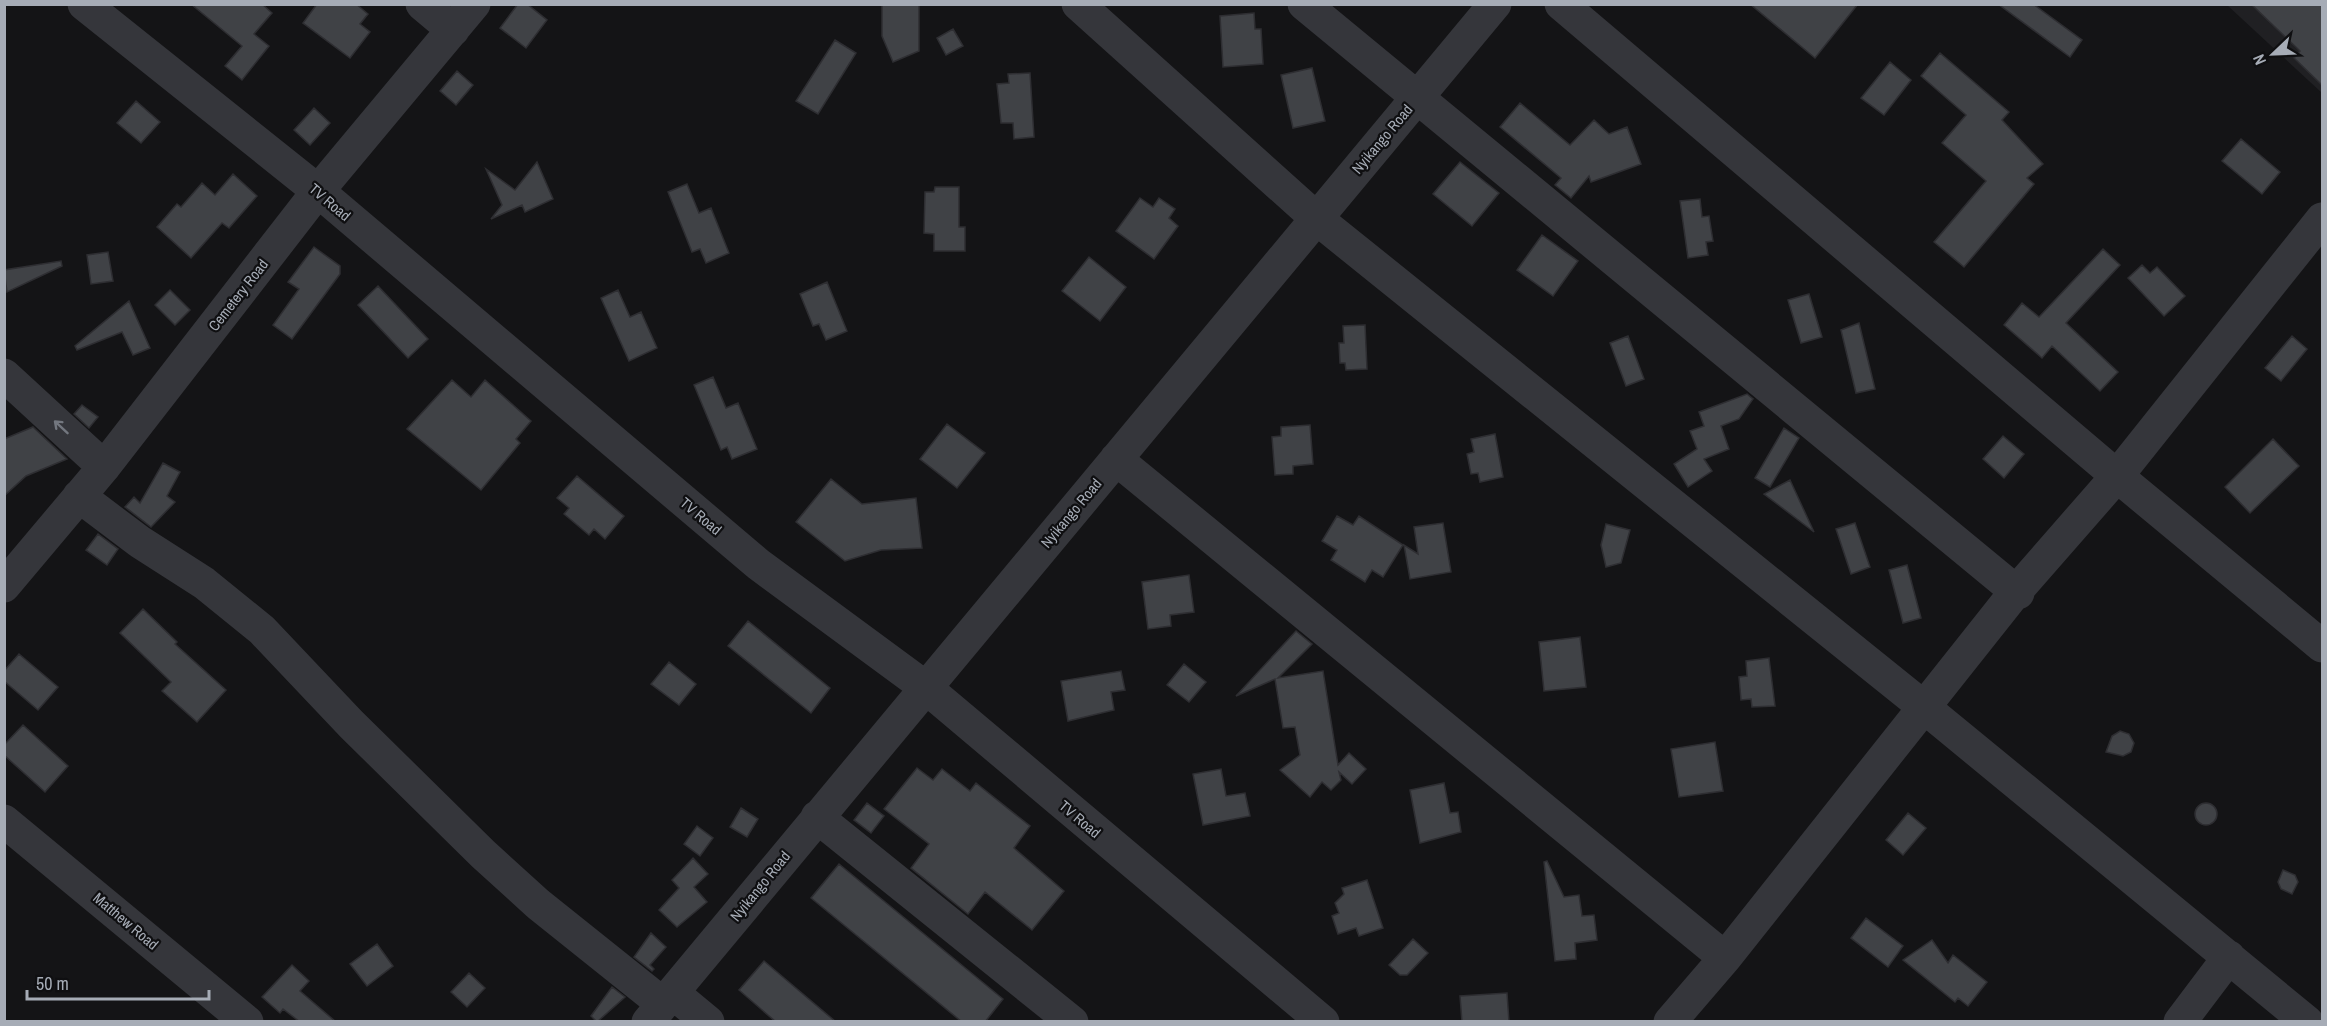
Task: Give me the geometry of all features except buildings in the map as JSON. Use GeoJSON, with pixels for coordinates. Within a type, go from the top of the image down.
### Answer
{"type":"FeatureCollection","features":[{"type":"Feature","properties":{"kind":"street","name":"TV Road"},"geometry":{"type":"LineString","coordinates":[[84,4],[318,191],[758,564],[925,687],[1323,1022]]}},
{"type":"Feature","properties":{"kind":"street"},"geometry":{"type":"LineString","coordinates":[[422,4],[453,30]]}},
{"type":"Feature","properties":{"kind":"street","name":"Cemetery Road"},"geometry":{"type":"LineString","coordinates":[[4,586],[104,467],[318,191],[474,4]]}},
{"type":"Feature","properties":{"kind":"street"},"geometry":{"type":"LineString","coordinates":[[1078,4],[1316,218],[1925,708],[2307,1022]]}},
{"type":"Feature","properties":{"kind":"street"},"geometry":{"type":"LineString","coordinates":[[1304,4],[1415,98],[2018,593]]}},
{"type":"Feature","properties":{"kind":"street","name":"Nyikango Road"},"geometry":{"type":"LineString","coordinates":[[661,1006],[1495,4]]}},
{"type":"Feature","properties":{"kind":"street"},"geometry":{"type":"LineString","coordinates":[[1561,4],[2117,476],[2322,646]]}},
{"type":"Feature","properties":{"kind":"street"},"geometry":{"type":"LineString","coordinates":[[1681,1018],[1725,958],[1925,708],[2117,476],[2322,219]]}},
{"type":"Feature","properties":{"kind":"street"},"geometry":{"type":"LineString","coordinates":[[4,375],[104,467]]}},
{"type":"Feature","properties":{"kind":"street"},"geometry":{"type":"LineString","coordinates":[[1116,459],[1725,958]]}},
{"type":"Feature","properties":{"kind":"street"},"geometry":{"type":"LineString","coordinates":[[80,496],[140,542],[204,583],[262,630],[351,724],[483,854],[538,904],[661,1006],[708,1022]]}},
{"type":"Feature","properties":{"kind":"street"},"geometry":{"type":"LineString","coordinates":[[817,817],[1072,1022]]}},
{"type":"Feature","properties":{"kind":"street","name":"Matthew Road"},"geometry":{"type":"LineString","coordinates":[[4,821],[247,1022]]}},
{"type":"Feature","properties":{"kind":"street"},"geometry":{"type":"LineString","coordinates":[[2180,1022],[2229,957]]}},
{"type":"Feature","properties":{"kind":"shaded area"},"geometry":{"type":"Polygon","coordinates":[[[2227,5],[2322,5],[2322,93],[2227,5]]]}}]}
